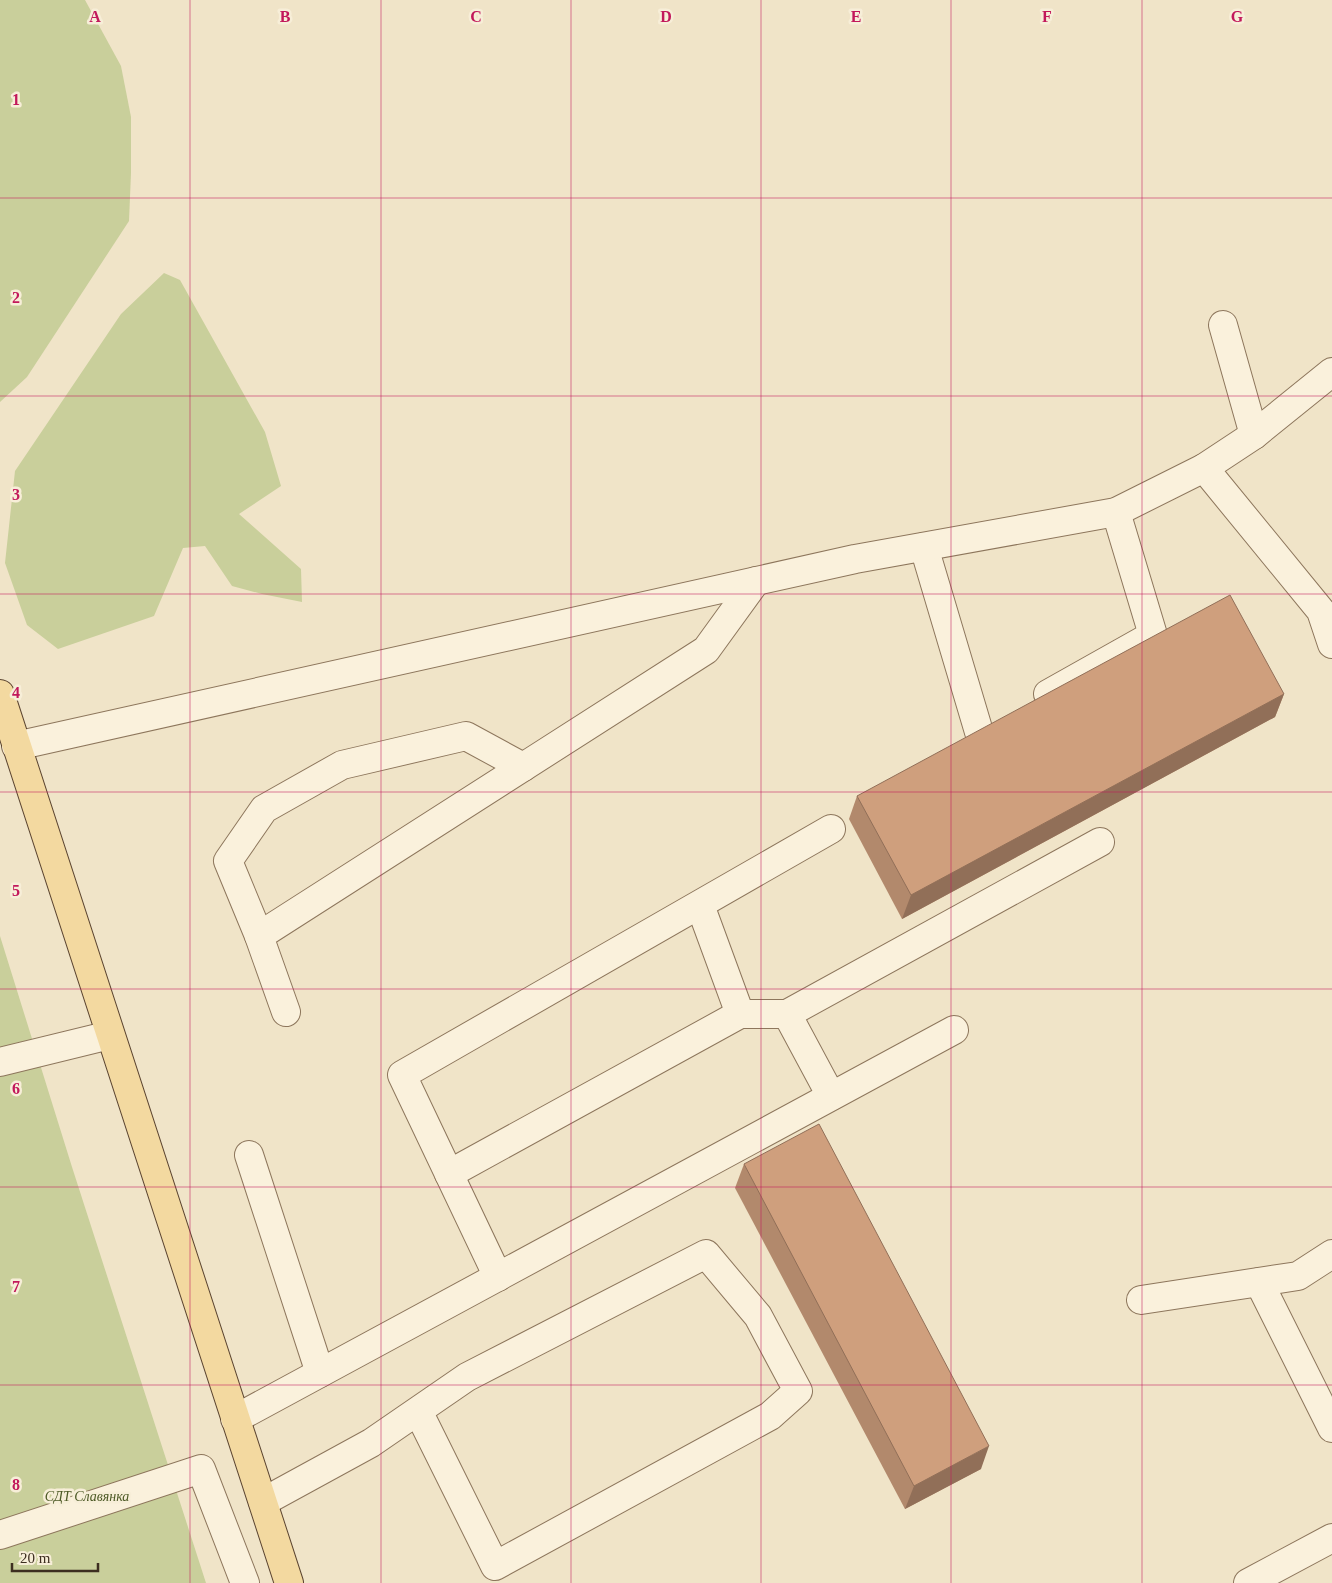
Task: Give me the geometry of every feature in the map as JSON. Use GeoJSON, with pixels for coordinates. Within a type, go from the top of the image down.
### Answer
{"type":"FeatureCollection","features":[{"type":"Feature","properties":{"kind":"main road"},"geometry":{"type":"LineString","coordinates":[[2,710],[16,746],[289,1583]]}},
{"type":"Feature","properties":{"kind":"street"},"geometry":{"type":"LineString","coordinates":[[1223,324],[1254,435]]}},
{"type":"Feature","properties":{"kind":"street"},"geometry":{"type":"LineString","coordinates":[[16,746],[855,559],[1116,512],[1204,468],[1254,435],[1332,372]]}},
{"type":"Feature","properties":{"kind":"street"},"geometry":{"type":"LineString","coordinates":[[1204,468],[1321,611],[1332,644]]}},
{"type":"Feature","properties":{"kind":"street"},"geometry":{"type":"LineString","coordinates":[[955,746],[1153,635],[1116,512]]}},
{"type":"Feature","properties":{"kind":"street"},"geometry":{"type":"LineString","coordinates":[[924,547],[979,732]]}},
{"type":"Feature","properties":{"kind":"street"},"geometry":{"type":"LineString","coordinates":[[259,936],[706,650],[756,581]]}},
{"type":"Feature","properties":{"kind":"street"},"geometry":{"type":"LineString","coordinates":[[286,1012],[259,936],[228,861],[264,809],[342,766],[466,736],[523,767]]}},
{"type":"Feature","properties":{"kind":"street"},"geometry":{"type":"LineString","coordinates":[[498,1277],[402,1075],[831,830]]}},
{"type":"Feature","properties":{"kind":"street"},"geometry":{"type":"LineString","coordinates":[[449,1174],[740,1014],[787,1014],[1100,842]]}},
{"type":"Feature","properties":{"kind":"street"},"geometry":{"type":"LineString","coordinates":[[700,905],[740,1014]]}},
{"type":"Feature","properties":{"kind":"street"},"geometry":{"type":"LineString","coordinates":[[787,1014],[832,1096]]}},
{"type":"Feature","properties":{"kind":"street"},"geometry":{"type":"LineString","coordinates":[[235,1419],[954,1030]]}},
{"type":"Feature","properties":{"kind":"street"},"geometry":{"type":"LineString","coordinates":[[0,1062],[110,1035]]}},
{"type":"Feature","properties":{"kind":"street"},"geometry":{"type":"LineString","coordinates":[[249,1155],[320,1373]]}},
{"type":"Feature","properties":{"kind":"street"},"geometry":{"type":"LineString","coordinates":[[263,1502],[371,1443],[418,1411],[467,1378],[706,1254],[758,1316],[798,1391],[770,1416],[495,1566],[418,1411]]}},
{"type":"Feature","properties":{"kind":"street"},"geometry":{"type":"LineString","coordinates":[[1141,1300],[1298,1276],[1332,1254]]}},
{"type":"Feature","properties":{"kind":"street"},"geometry":{"type":"LineString","coordinates":[[1259,1282],[1332,1428]]}},
{"type":"Feature","properties":{"kind":"street"},"geometry":{"type":"LineString","coordinates":[[0,1535],[201,1469],[245,1583]]}},
{"type":"Feature","properties":{"kind":"street"},"geometry":{"type":"LineString","coordinates":[[1248,1583],[1332,1538]]}},
{"type":"Feature","properties":{"kind":"green space"},"geometry":{"type":"Polygon","coordinates":[[[0,0],[85,0],[121,66],[131,117],[131,173],[129,221],[27,377],[0,402],[0,0]]]}},
{"type":"Feature","properties":{"kind":"green space"},"geometry":{"type":"Polygon","coordinates":[[[164,273],[180,280],[265,432],[281,486],[239,514],[301,569],[302,602],[232,586],[205,546],[183,548],[154,616],[58,649],[27,625],[5,563],[15,471],[121,314],[164,273]]]}},
{"type":"Feature","properties":{"kind":"green space","name":"СДТ Славянка"},"geometry":{"type":"Polygon","coordinates":[[[0,936],[72,1167],[206,1583],[0,1583],[0,936]]]}},
{"type":"Feature","properties":{"kind":"building"},"geometry":{"type":"Polygon","coordinates":[[[1230,595],[1284,694],[911,895],[857,796],[1230,595]]]}},
{"type":"Feature","properties":{"kind":"building"},"geometry":{"type":"Polygon","coordinates":[[[819,1124],[989,1446],[914,1486],[744,1164],[819,1124]]]}}]}
